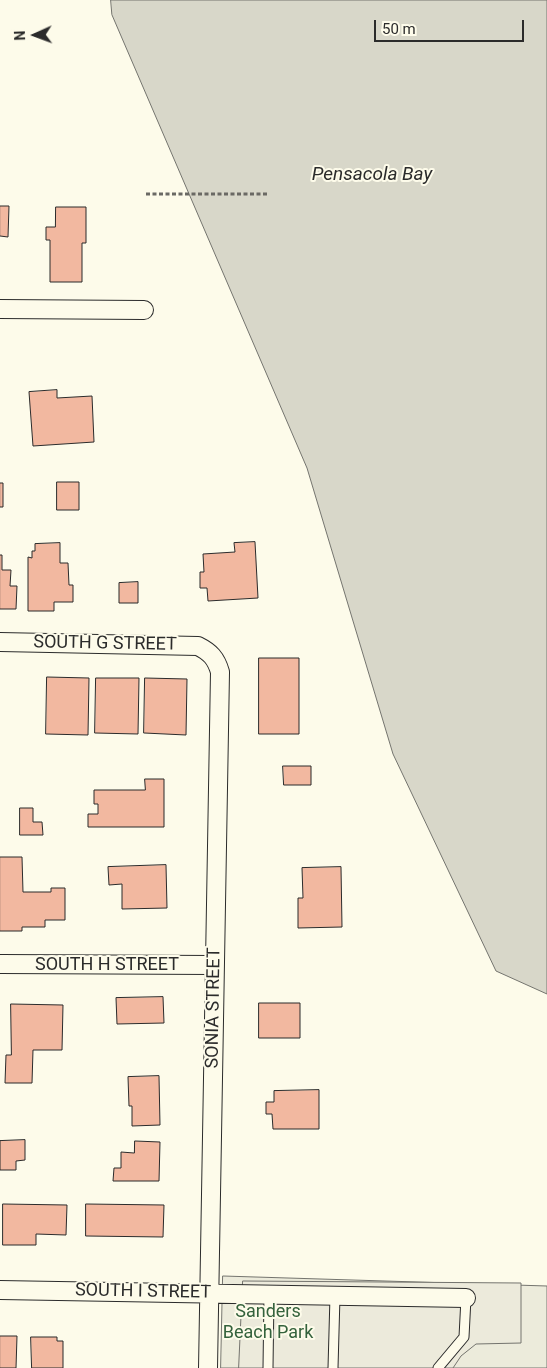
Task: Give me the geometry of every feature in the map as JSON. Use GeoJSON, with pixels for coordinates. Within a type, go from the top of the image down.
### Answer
{"type":"FeatureCollection","features":[{"type":"Feature","properties":{"kind":"street"},"geometry":{"type":"LineString","coordinates":[[0,309],[144,310]]}},
{"type":"Feature","properties":{"kind":"street","name":"SOUTH G STREET"},"geometry":{"type":"LineString","coordinates":[[0,642],[198,646],[208,651]]}},
{"type":"Feature","properties":{"kind":"street","name":"SONIA STREET"},"geometry":{"type":"LineString","coordinates":[[208,651],[216,660],[220,672],[208,1368]]}},
{"type":"Feature","properties":{"kind":"street","name":"SOUTH H STREET"},"geometry":{"type":"LineString","coordinates":[[0,964],[214,966]]}},
{"type":"Feature","properties":{"kind":"street","name":"SOUTH I STREET"},"geometry":{"type":"LineString","coordinates":[[0,1290],[466,1298]]}},
{"type":"Feature","properties":{"kind":"lane"},"geometry":{"type":"LineString","coordinates":[[268,1368],[269,1295]]}},
{"type":"Feature","properties":{"kind":"lane"},"geometry":{"type":"LineString","coordinates":[[333,1368],[334,1296]]}},
{"type":"Feature","properties":{"kind":"lane"},"geometry":{"type":"LineString","coordinates":[[438,1368],[464,1337],[466,1298]]}},
{"type":"Feature","properties":{"kind":"path"},"geometry":{"type":"LineString","coordinates":[[146,194],[268,194]]}},
{"type":"Feature","properties":{"kind":"green space","name":"Sanders Beach Park"},"geometry":{"type":"Polygon","coordinates":[[[223,1276],[547,1286],[547,1368],[221,1368],[223,1276]]]}},
{"type":"Feature","properties":{"kind":"shaded area","name":"Sanders Beach Park"},"geometry":{"type":"Polygon","coordinates":[[[243,1281],[521,1283],[521,1343],[476,1344],[461,1356],[453,1368],[239,1368],[243,1281]]]}},
{"type":"Feature","properties":{"kind":"water","name":"Pensacola Bay"},"geometry":{"type":"Polygon","coordinates":[[[111,0],[547,0],[547,994],[496,971],[393,754],[307,468],[112,15],[111,0]]]}},
{"type":"Feature","properties":{"kind":"building"},"geometry":{"type":"Polygon","coordinates":[[[0,206],[9,206],[8,237],[0,236],[0,206]]]}},
{"type":"Feature","properties":{"kind":"building"},"geometry":{"type":"Polygon","coordinates":[[[56,207],[86,207],[86,243],[82,243],[82,282],[50,282],[50,240],[46,240],[46,227],[55,227],[56,207]]]}},
{"type":"Feature","properties":{"kind":"building"},"geometry":{"type":"Polygon","coordinates":[[[57,390],[57,398],[92,396],[94,442],[33,446],[29,392],[57,390]]]}},
{"type":"Feature","properties":{"kind":"building"},"geometry":{"type":"Polygon","coordinates":[[[57,482],[79,482],[79,510],[57,510],[57,482]]]}},
{"type":"Feature","properties":{"kind":"building"},"geometry":{"type":"Polygon","coordinates":[[[0,483],[3,483],[3,507],[0,507],[0,483]]]}},
{"type":"Feature","properties":{"kind":"building"},"geometry":{"type":"Polygon","coordinates":[[[255,542],[258,598],[208,601],[207,588],[200,588],[200,572],[204,572],[203,554],[235,552],[234,543],[255,542]]]}},
{"type":"Feature","properties":{"kind":"building"},"geometry":{"type":"Polygon","coordinates":[[[60,543],[60,563],[68,563],[69,585],[73,585],[73,602],[54,602],[54,611],[28,611],[28,557],[32,558],[35,544],[60,543]]]}},
{"type":"Feature","properties":{"kind":"building"},"geometry":{"type":"Polygon","coordinates":[[[0,555],[2,555],[2,570],[11,570],[10,586],[17,586],[16,609],[0,609],[0,555]]]}},
{"type":"Feature","properties":{"kind":"building"},"geometry":{"type":"Polygon","coordinates":[[[138,582],[138,603],[119,603],[119,583],[138,582]]]}},
{"type":"Feature","properties":{"kind":"building"},"geometry":{"type":"Polygon","coordinates":[[[259,658],[299,658],[299,734],[259,734],[259,658]]]}},
{"type":"Feature","properties":{"kind":"building"},"geometry":{"type":"Polygon","coordinates":[[[47,677],[89,678],[88,735],[46,734],[47,677]]]}},
{"type":"Feature","properties":{"kind":"building"},"geometry":{"type":"Polygon","coordinates":[[[96,678],[139,678],[138,734],[95,733],[96,678]]]}},
{"type":"Feature","properties":{"kind":"building"},"geometry":{"type":"Polygon","coordinates":[[[145,678],[187,679],[186,735],[144,733],[145,678]]]}},
{"type":"Feature","properties":{"kind":"building"},"geometry":{"type":"Polygon","coordinates":[[[283,766],[311,766],[311,785],[284,785],[283,766]]]}},
{"type":"Feature","properties":{"kind":"building"},"geometry":{"type":"Polygon","coordinates":[[[145,779],[164,779],[164,827],[88,827],[88,814],[98,814],[98,804],[94,804],[94,790],[145,790],[145,779]]]}},
{"type":"Feature","properties":{"kind":"building"},"geometry":{"type":"Polygon","coordinates":[[[20,808],[33,808],[33,822],[42,822],[43,835],[20,835],[20,808]]]}},
{"type":"Feature","properties":{"kind":"building"},"geometry":{"type":"Polygon","coordinates":[[[0,857],[22,857],[23,892],[51,892],[51,888],[65,888],[65,920],[45,920],[45,927],[22,927],[22,931],[0,931],[0,857]]]}},
{"type":"Feature","properties":{"kind":"building"},"geometry":{"type":"Polygon","coordinates":[[[166,865],[167,908],[122,909],[122,884],[109,885],[108,867],[166,865]]]}},
{"type":"Feature","properties":{"kind":"building"},"geometry":{"type":"Polygon","coordinates":[[[341,867],[342,927],[298,928],[298,898],[303,898],[302,868],[341,867]]]}},
{"type":"Feature","properties":{"kind":"building"},"geometry":{"type":"Polygon","coordinates":[[[163,997],[164,1023],[117,1024],[116,998],[163,997]]]}},
{"type":"Feature","properties":{"kind":"building"},"geometry":{"type":"Polygon","coordinates":[[[259,1003],[300,1003],[300,1038],[259,1038],[259,1003]]]}},
{"type":"Feature","properties":{"kind":"building"},"geometry":{"type":"Polygon","coordinates":[[[11,1004],[63,1005],[62,1050],[33,1050],[32,1083],[5,1083],[6,1055],[11,1055],[11,1004]]]}},
{"type":"Feature","properties":{"kind":"building"},"geometry":{"type":"Polygon","coordinates":[[[159,1076],[160,1125],[132,1126],[132,1106],[129,1106],[128,1077],[159,1076]]]}},
{"type":"Feature","properties":{"kind":"building"},"geometry":{"type":"Polygon","coordinates":[[[319,1090],[319,1129],[273,1129],[272,1114],[266,1114],[266,1102],[274,1102],[274,1091],[319,1090]]]}},
{"type":"Feature","properties":{"kind":"building"},"geometry":{"type":"Polygon","coordinates":[[[25,1140],[25,1160],[16,1161],[16,1170],[0,1170],[0,1141],[25,1140]]]}},
{"type":"Feature","properties":{"kind":"building"},"geometry":{"type":"Polygon","coordinates":[[[135,1141],[160,1142],[159,1181],[113,1181],[114,1168],[121,1168],[121,1152],[134,1153],[135,1141]]]}},
{"type":"Feature","properties":{"kind":"building"},"geometry":{"type":"Polygon","coordinates":[[[3,1204],[67,1205],[66,1235],[36,1234],[36,1245],[3,1245],[3,1204]]]}},
{"type":"Feature","properties":{"kind":"building"},"geometry":{"type":"Polygon","coordinates":[[[86,1204],[164,1205],[163,1237],[86,1236],[86,1204]]]}},
{"type":"Feature","properties":{"kind":"building"},"geometry":{"type":"Polygon","coordinates":[[[0,1336],[17,1336],[16,1368],[0,1368],[0,1336]]]}},
{"type":"Feature","properties":{"kind":"building"},"geometry":{"type":"Polygon","coordinates":[[[31,1337],[57,1337],[57,1341],[63,1341],[63,1368],[32,1368],[31,1337]]]}}]}
